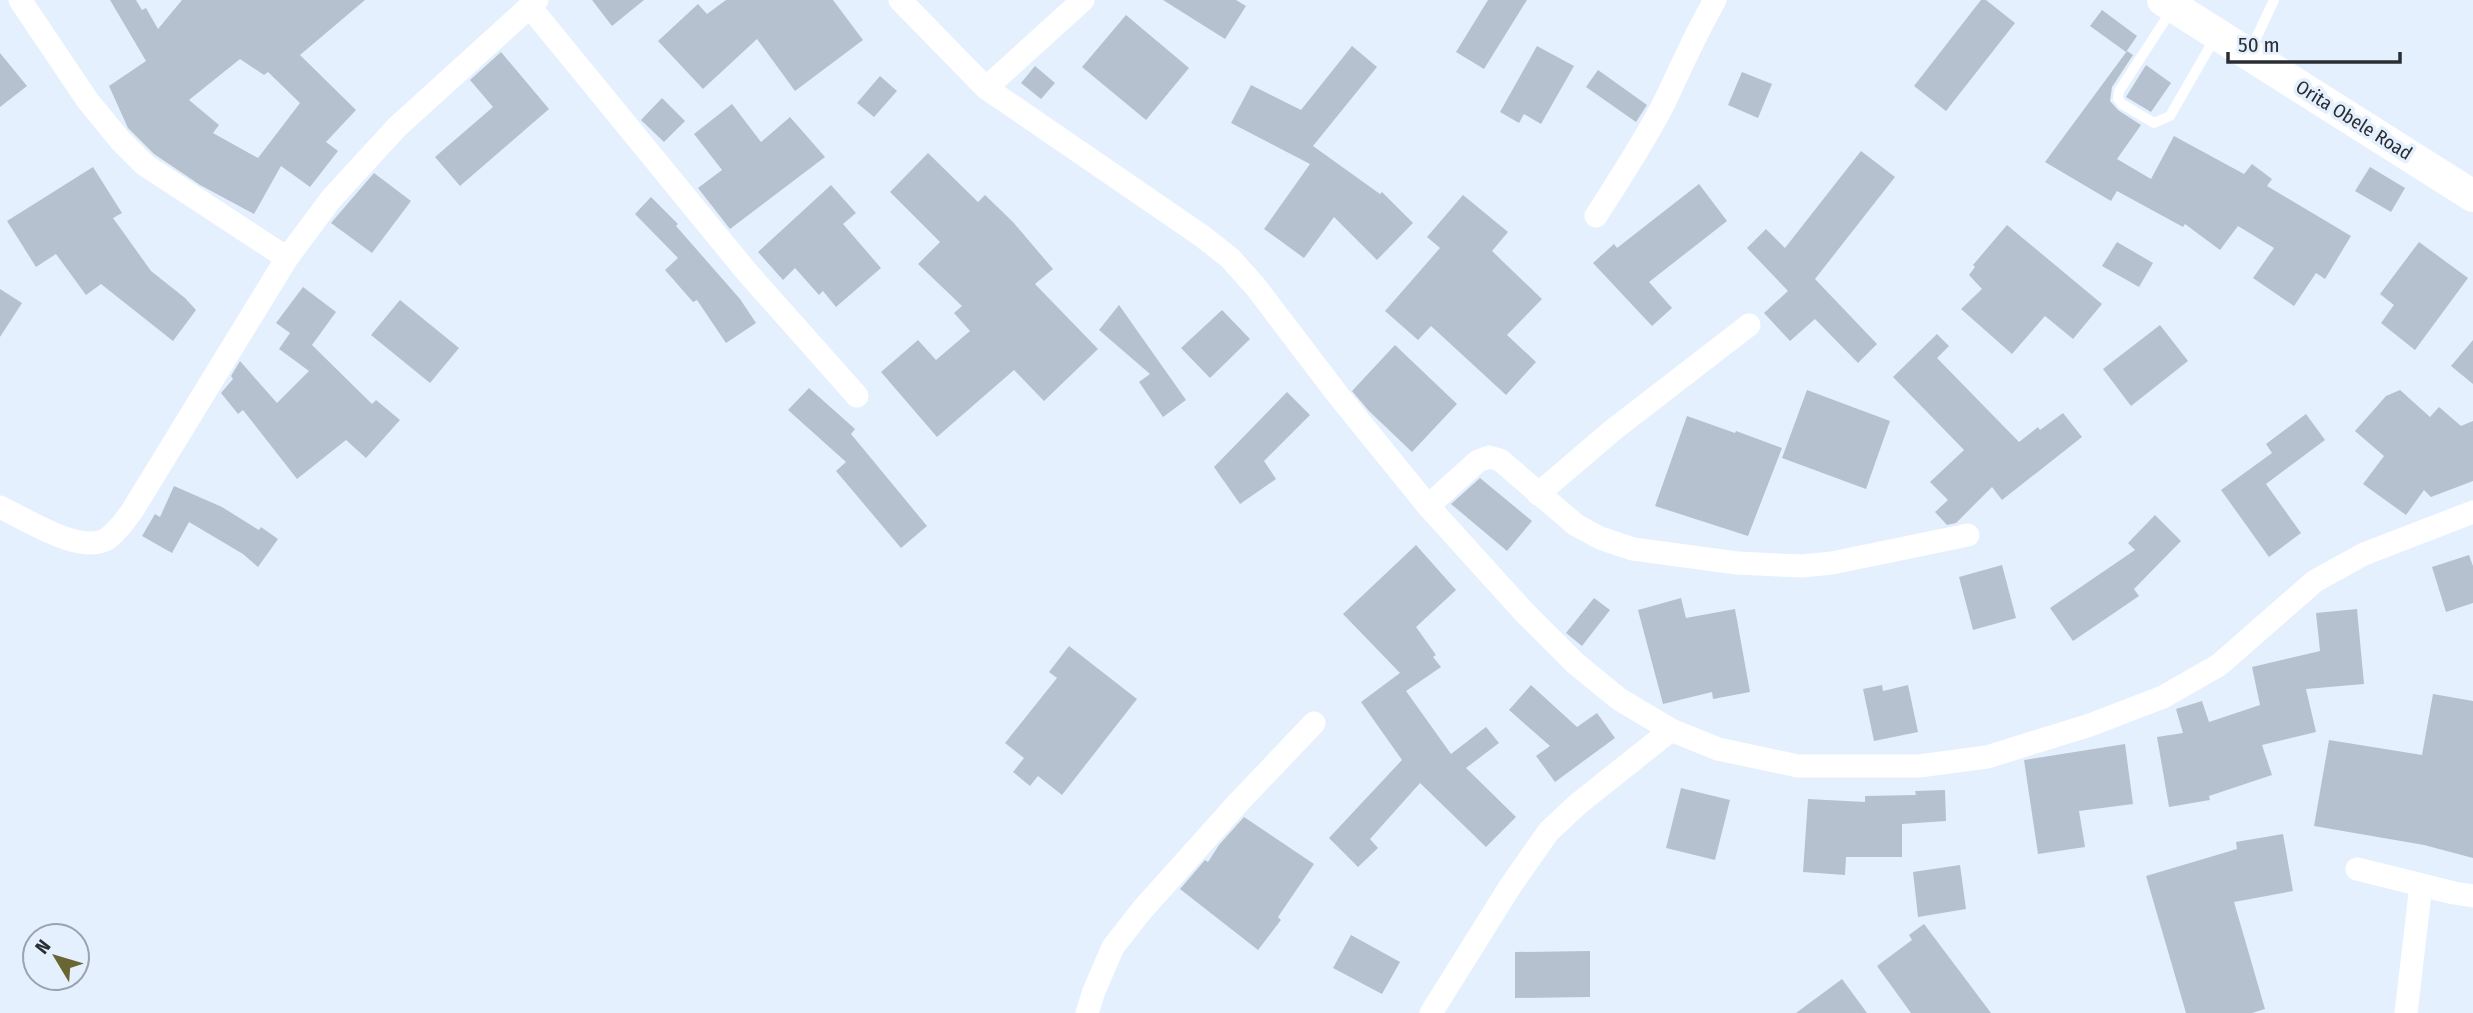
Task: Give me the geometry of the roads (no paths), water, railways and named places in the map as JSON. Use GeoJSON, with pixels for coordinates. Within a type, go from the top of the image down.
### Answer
{"type":"FeatureCollection","features":[{"type":"Feature","properties":{"kind":"main road","name":"Orita Obele Road"},"geometry":{"type":"LineString","coordinates":[[2169,3],[2473,195]]}},
{"type":"Feature","properties":{"kind":"street"},"geometry":{"type":"LineString","coordinates":[[20,0],[88,102],[136,156],[180,189],[287,258]]}},
{"type":"Feature","properties":{"kind":"street"},"geometry":{"type":"LineString","coordinates":[[900,0],[986,88],[1230,258],[1428,506],[1515,603],[1575,663],[1619,699],[1671,730],[1718,749],[1798,766],[1919,766],[1987,757],[2163,697],[2219,665],[2315,581],[2364,554],[2473,512]]}},
{"type":"Feature","properties":{"kind":"street"},"geometry":{"type":"LineString","coordinates":[[986,88],[1083,0]]}},
{"type":"Feature","properties":{"kind":"street"},"geometry":{"type":"LineString","coordinates":[[1596,216],[1636,153],[1715,0]]}},
{"type":"Feature","properties":{"kind":"street"},"geometry":{"type":"LineString","coordinates":[[0,507],[70,541],[86,544],[105,541],[118,529],[132,511],[287,258],[331,199],[397,127],[534,4],[738,261],[857,396]]}},
{"type":"Feature","properties":{"kind":"street"},"geometry":{"type":"LineString","coordinates":[[1538,494],[1613,430],[1749,325]]}},
{"type":"Feature","properties":{"kind":"street"},"geometry":{"type":"LineString","coordinates":[[1428,506],[1478,461],[1489,457],[1500,460],[1576,525],[1600,538],[1633,549],[1737,563],[1802,566],[1832,563],[1968,536]]}},
{"type":"Feature","properties":{"kind":"street"},"geometry":{"type":"LineString","coordinates":[[1087,1013],[1113,947],[1142,910],[1237,804],[1314,723]]}},
{"type":"Feature","properties":{"kind":"street"},"geometry":{"type":"LineString","coordinates":[[1431,1013],[1511,885],[1549,831],[1671,730]]}},
{"type":"Feature","properties":{"kind":"street"},"geometry":{"type":"LineString","coordinates":[[2357,869],[2473,896]]}},
{"type":"Feature","properties":{"kind":"street"},"geometry":{"type":"LineString","coordinates":[[2406,1013],[2421,885]]}},
{"type":"Feature","properties":{"kind":"lane"},"geometry":{"type":"LineString","coordinates":[[2248,53],[2274,0]]}},
{"type":"Feature","properties":{"kind":"lane"},"geometry":{"type":"LineString","coordinates":[[2169,3],[2119,91],[2118,99],[2122,104],[2154,123],[2170,116],[2218,34]]}}]}
